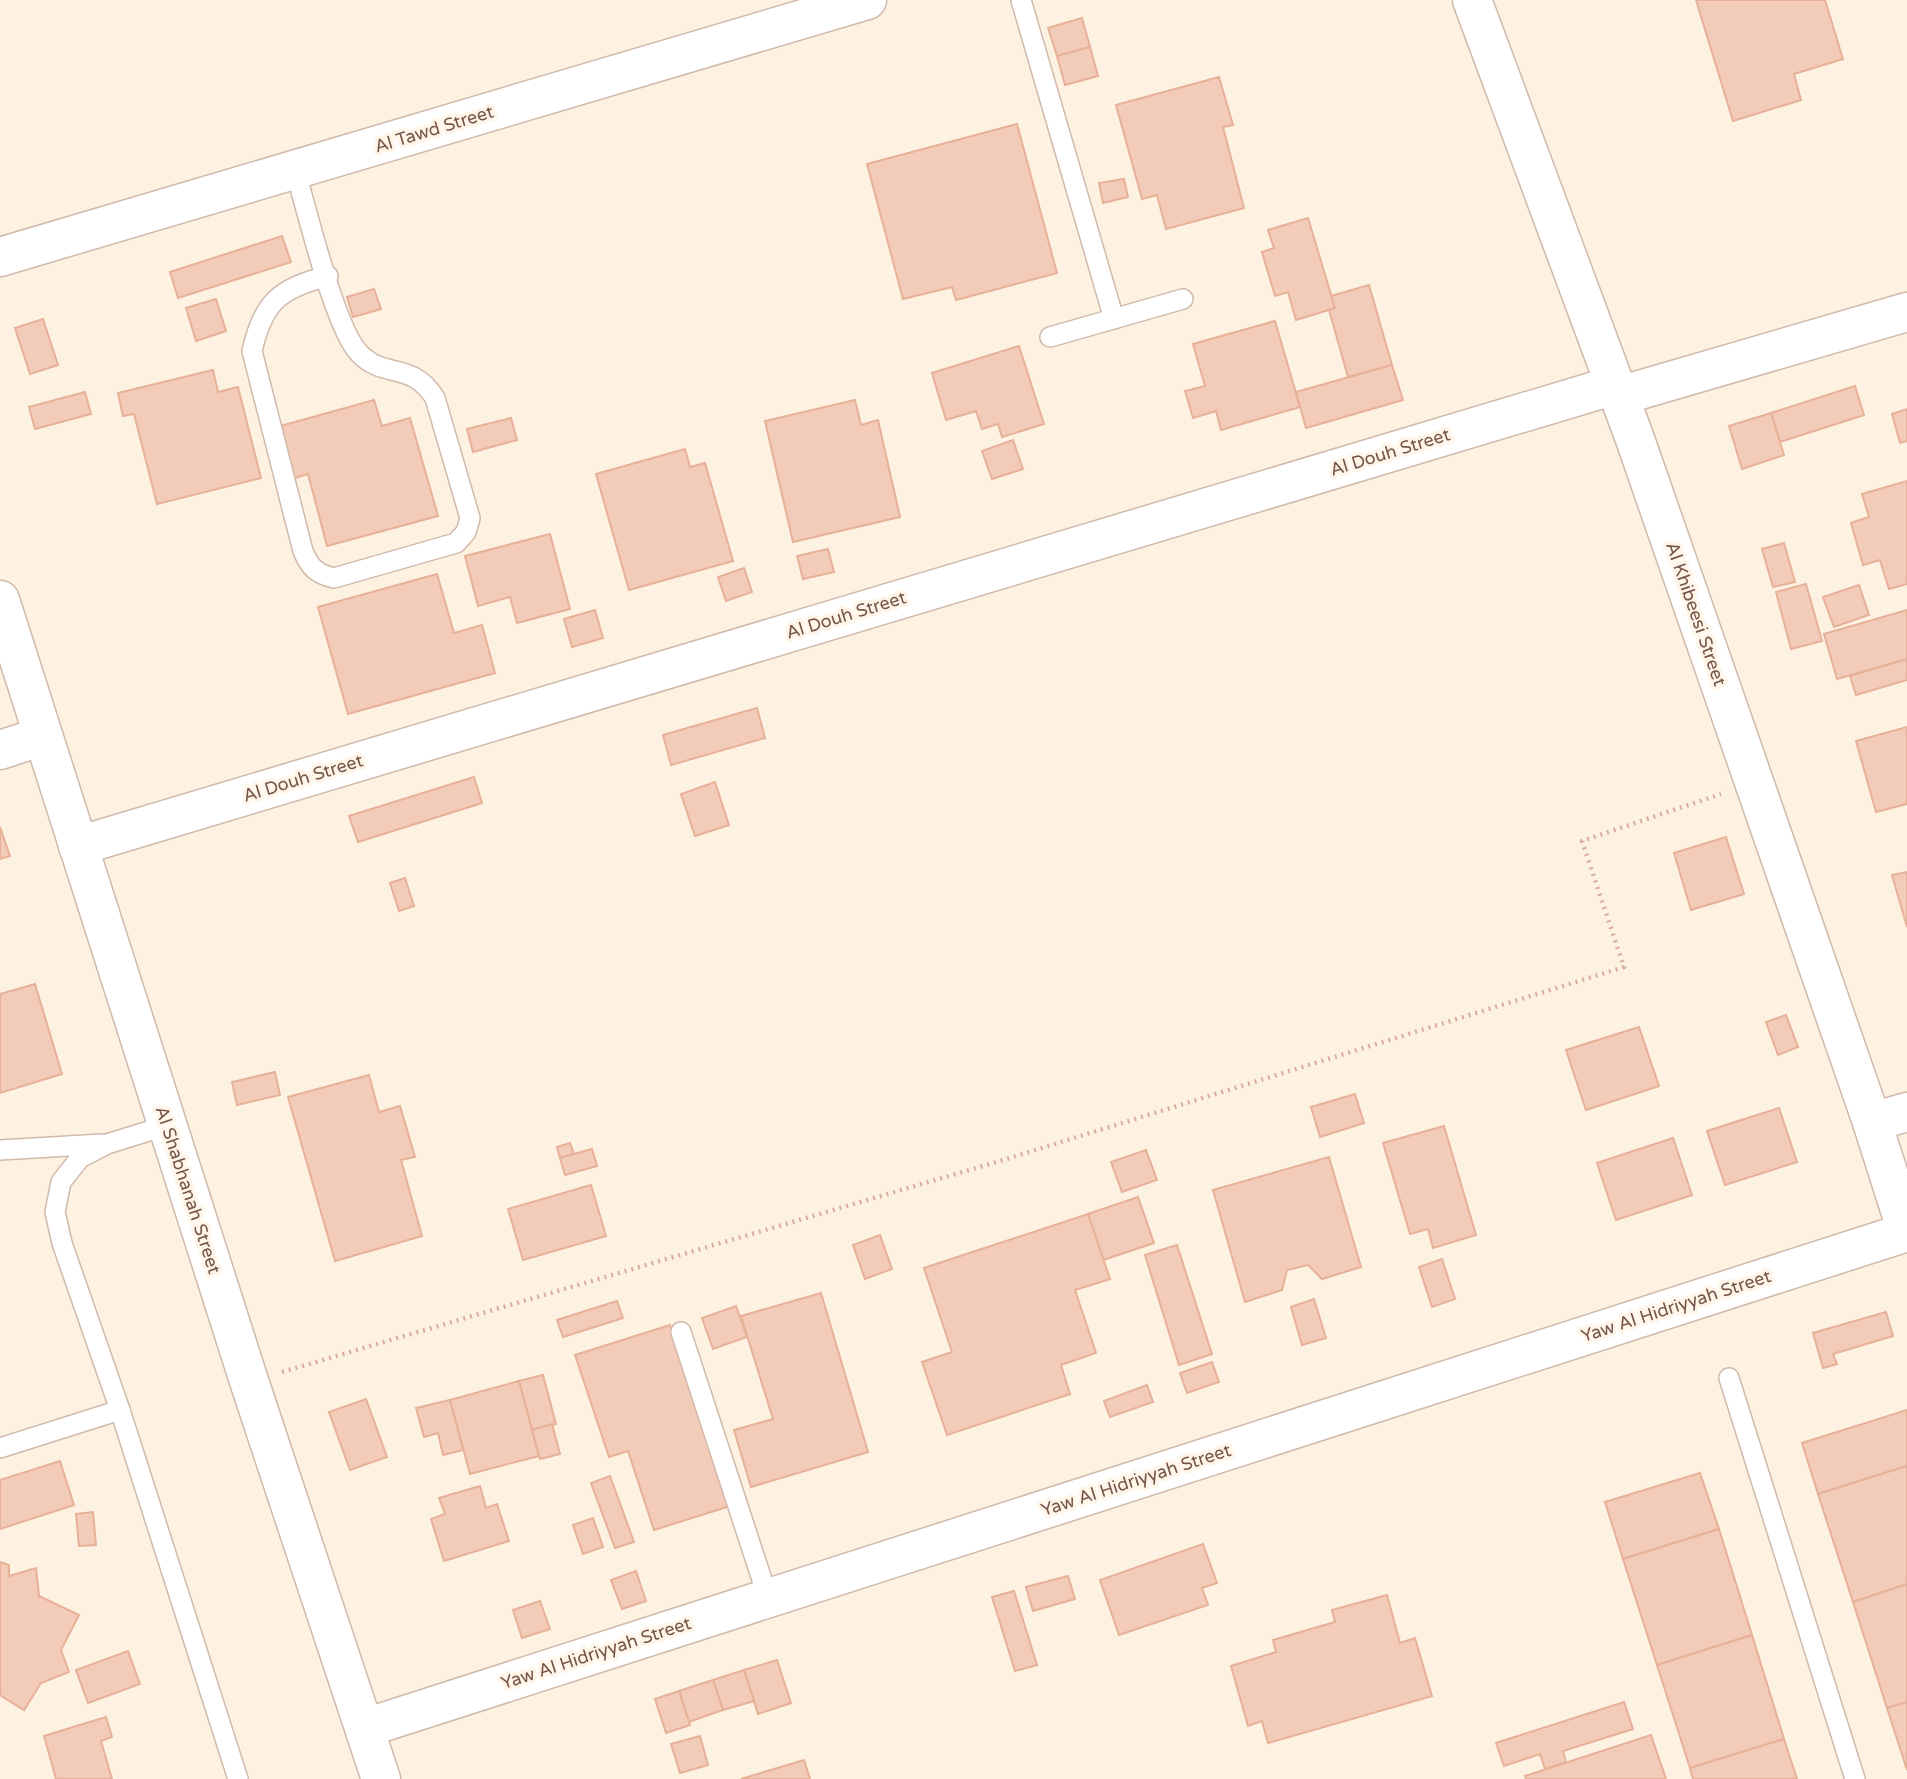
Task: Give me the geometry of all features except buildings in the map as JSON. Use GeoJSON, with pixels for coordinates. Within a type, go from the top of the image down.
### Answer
{"type":"FeatureCollection","features":[{"type":"Feature","properties":{"kind":"street","name":"Al Tawd Street"},"geometry":{"type":"LineString","coordinates":[[0,257],[867,0]]}},
{"type":"Feature","properties":{"kind":"street","name":"Al Khibeesi Street"},"geometry":{"type":"LineString","coordinates":[[1472,0],[1617,391],[1755,783],[1890,1117],[1907,1232]]}},
{"type":"Feature","properties":{"kind":"street","name":"Al Douh Street"},"geometry":{"type":"LineString","coordinates":[[78,846],[1617,391],[1907,312]]}},
{"type":"Feature","properties":{"kind":"street","name":"Al Shabhanah Street"},"geometry":{"type":"LineString","coordinates":[[0,600],[249,1381],[381,1779]]}},
{"type":"Feature","properties":{"kind":"street"},"geometry":{"type":"LineString","coordinates":[[0,750],[43,736]]}},
{"type":"Feature","properties":{"kind":"street","name":"Yaw Al Hidriyyah Street"},"geometry":{"type":"LineString","coordinates":[[365,1728],[1907,1232]]}},
{"type":"Feature","properties":{"kind":"lane"},"geometry":{"type":"LineString","coordinates":[[1021,0],[1114,319]]}},
{"type":"Feature","properties":{"kind":"lane"},"geometry":{"type":"LineString","coordinates":[[295,170],[328,276],[345,332],[360,355],[383,368],[409,373],[420,379],[435,398],[470,518],[466,532],[456,543],[334,578],[320,575],[308,565],[252,351],[258,324],[274,301],[296,284],[328,276]]}},
{"type":"Feature","properties":{"kind":"lane"},"geometry":{"type":"LineString","coordinates":[[1050,337],[1183,299]]}},
{"type":"Feature","properties":{"kind":"lane"},"geometry":{"type":"LineString","coordinates":[[168,1125],[107,1144],[80,1158],[61,1182],[55,1212],[62,1242],[120,1410],[237,1779]]}},
{"type":"Feature","properties":{"kind":"lane"},"geometry":{"type":"LineString","coordinates":[[0,1150],[71,1143],[107,1144]]}},
{"type":"Feature","properties":{"kind":"lane"},"geometry":{"type":"LineString","coordinates":[[681,1332],[768,1598]]}},
{"type":"Feature","properties":{"kind":"lane"},"geometry":{"type":"LineString","coordinates":[[1729,1378],[1855,1779]]}},
{"type":"Feature","properties":{"kind":"lane"},"geometry":{"type":"LineString","coordinates":[[0,1448],[120,1410]]}},
{"type":"Feature","properties":{"kind":"path"},"geometry":{"type":"LineString","coordinates":[[249,1381],[1000,1161],[1625,967],[1582,841],[1755,783]]}}]}
